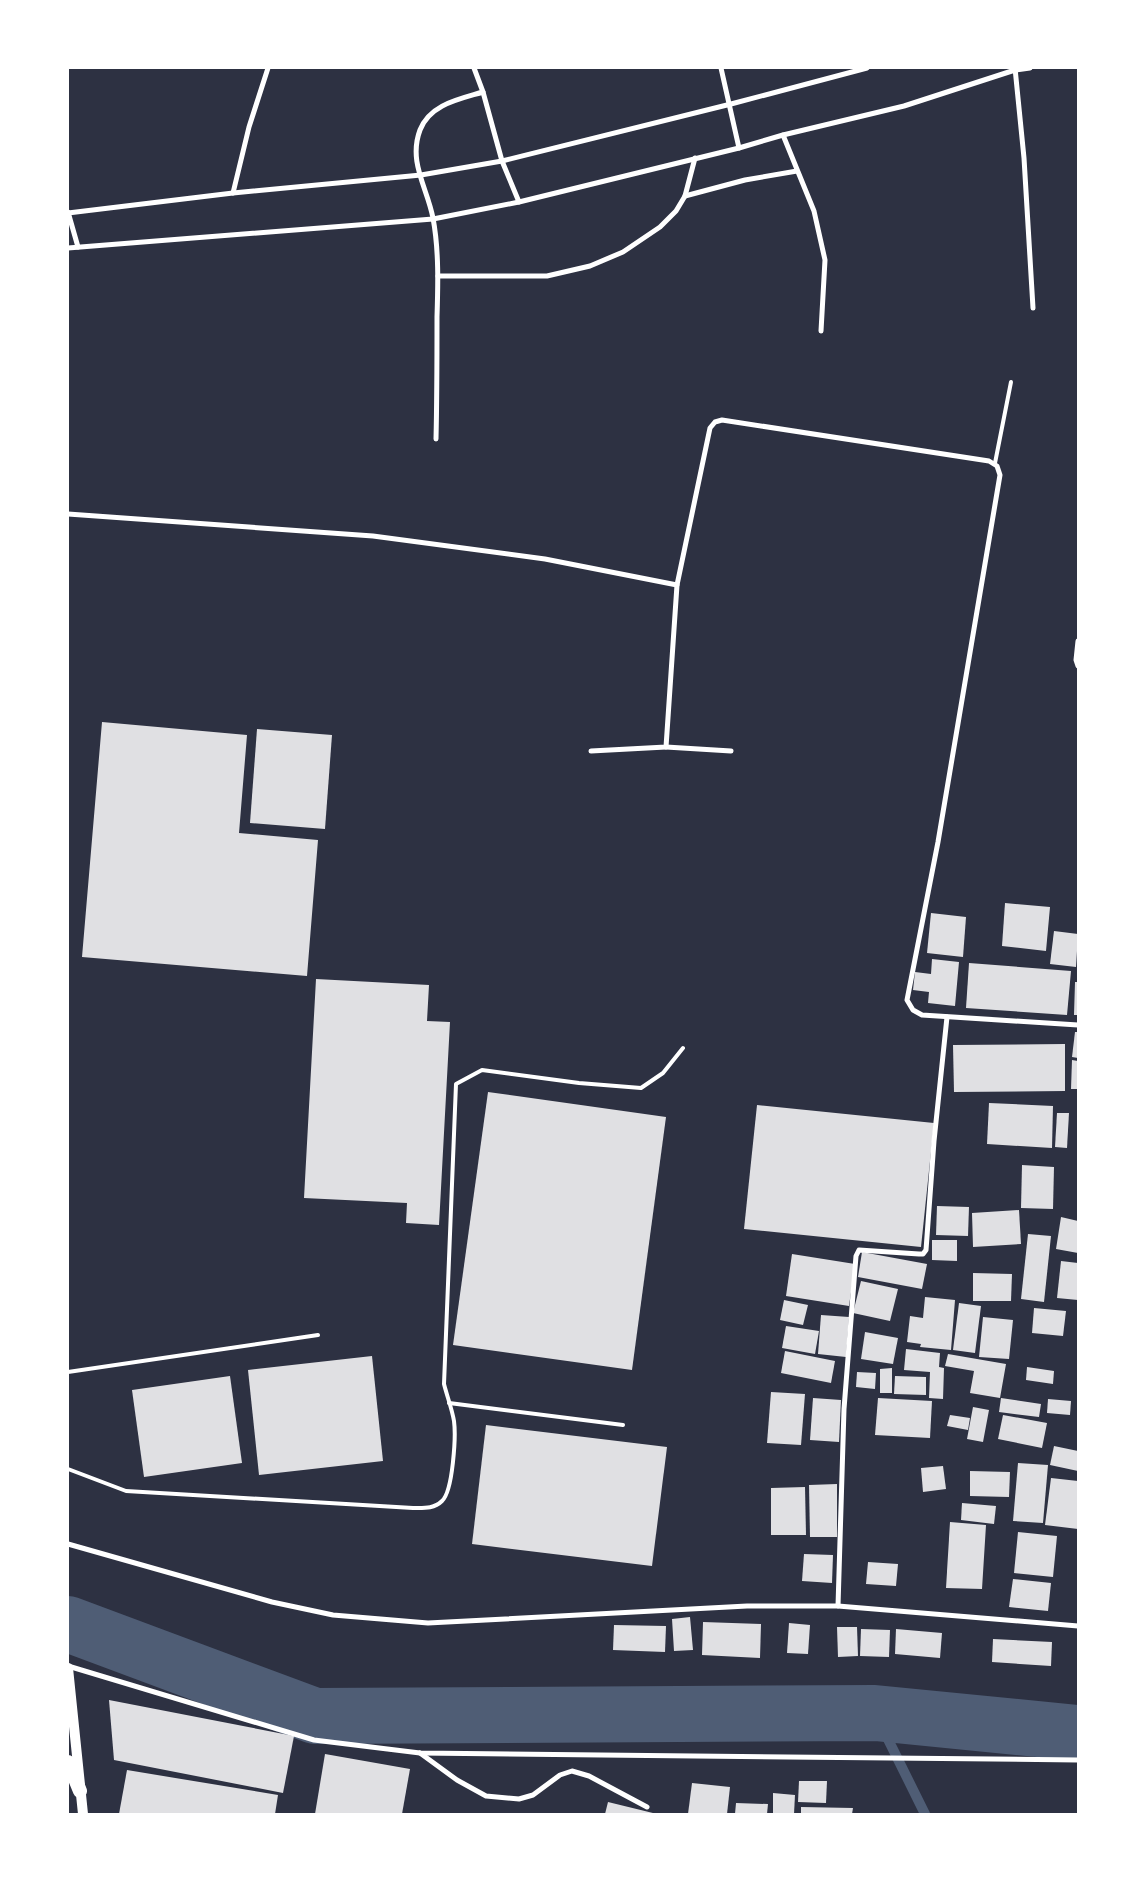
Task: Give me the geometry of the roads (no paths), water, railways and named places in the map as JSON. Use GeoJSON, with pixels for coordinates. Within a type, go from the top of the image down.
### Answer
{"type":"FeatureCollection","features":[{"type":"Feature","properties":{"kind":"highway"},"geometry":{"type":"LineString","coordinates":[[68,1762],[80,1791]]}},
{"type":"Feature","properties":{"kind":"main road"},"geometry":{"type":"LineString","coordinates":[[68,1667],[83,1814]]}},
{"type":"Feature","properties":{"kind":"street"},"geometry":{"type":"LineString","coordinates":[[233,194],[249,127],[268,68]]}},
{"type":"Feature","properties":{"kind":"street"},"geometry":{"type":"LineString","coordinates":[[474,68],[483,92],[502,161],[519,202]]}},
{"type":"Feature","properties":{"kind":"street"},"geometry":{"type":"LineString","coordinates":[[721,68],[739,148]]}},
{"type":"Feature","properties":{"kind":"street"},"geometry":{"type":"LineString","coordinates":[[78,247],[68,212],[421,175],[502,161],[866,68]]}},
{"type":"Feature","properties":{"kind":"street"},"geometry":{"type":"LineString","coordinates":[[68,248],[433,219],[519,202],[739,148],[783,135],[904,106],[1015,69],[1030,68]]}},
{"type":"Feature","properties":{"kind":"street"},"geometry":{"type":"LineString","coordinates":[[1015,69],[1024,158],[1033,308]]}},
{"type":"Feature","properties":{"kind":"street"},"geometry":{"type":"LineString","coordinates":[[436,439],[438,276],[433,219],[416,160],[416,141],[421,127],[433,113],[449,102],[483,92]]}},
{"type":"Feature","properties":{"kind":"street"},"geometry":{"type":"LineString","coordinates":[[783,135],[814,211],[824,260],[821,331]]}},
{"type":"Feature","properties":{"kind":"street"},"geometry":{"type":"LineString","coordinates":[[438,276],[546,276],[590,266],[623,252],[660,227],[676,211],[685,196],[696,158]]}},
{"type":"Feature","properties":{"kind":"street"},"geometry":{"type":"LineString","coordinates":[[685,196],[745,180],[797,171]]}},
{"type":"Feature","properties":{"kind":"street"},"geometry":{"type":"LineString","coordinates":[[666,747],[676,585],[710,428],[715,422],[731,422],[994,463],[1000,475],[938,842],[907,994],[909,1004],[916,1013],[922,1015],[1078,1025]]}},
{"type":"Feature","properties":{"kind":"street"},"geometry":{"type":"LineString","coordinates":[[68,514],[373,536],[545,559],[676,585]]}},
{"type":"Feature","properties":{"kind":"street"},"geometry":{"type":"LineString","coordinates":[[1078,641],[1076,660],[1078,666]]}},
{"type":"Feature","properties":{"kind":"street"},"geometry":{"type":"LineString","coordinates":[[591,751],[666,747],[731,751]]}},
{"type":"Feature","properties":{"kind":"street"},"geometry":{"type":"LineString","coordinates":[[838,1606],[844,1409],[856,1256],[859,1250],[923,1254],[926,1250],[934,1141],[947,1017]]}},
{"type":"Feature","properties":{"kind":"street"},"geometry":{"type":"LineString","coordinates":[[68,1544],[272,1602],[333,1615],[418,1623],[746,1606],[838,1606],[1078,1626]]}},
{"type":"Feature","properties":{"kind":"street"},"geometry":{"type":"LineString","coordinates":[[68,1667],[314,1740],[420,1753],[1078,1760]]}},
{"type":"Feature","properties":{"kind":"street"},"geometry":{"type":"LineString","coordinates":[[420,1753],[448,1774],[486,1796],[519,1799],[534,1795],[560,1775],[572,1771],[588,1776],[647,1807]]}},
{"type":"Feature","properties":{"kind":"lane"},"geometry":{"type":"LineString","coordinates":[[994,463],[1011,382]]}},
{"type":"Feature","properties":{"kind":"lane"},"geometry":{"type":"LineString","coordinates":[[68,1469],[126,1491],[427,1508],[444,1500],[449,1486],[453,1461],[454,1422],[444,1384],[456,1084],[482,1070],[579,1083],[641,1088],[663,1073],[683,1048]]}},
{"type":"Feature","properties":{"kind":"lane"},"geometry":{"type":"LineString","coordinates":[[68,1372],[318,1335]]}},
{"type":"Feature","properties":{"kind":"lane"},"geometry":{"type":"LineString","coordinates":[[449,1403],[623,1425]]}},
{"type":"Feature","properties":{"kind":"waterway"},"geometry":{"type":"LineString","coordinates":[[68,1624],[315,1716],[875,1713],[1078,1733]]}},
{"type":"Feature","properties":{"kind":"waterway"},"geometry":{"type":"LineString","coordinates":[[875,1713],[925,1814]]}}]}
